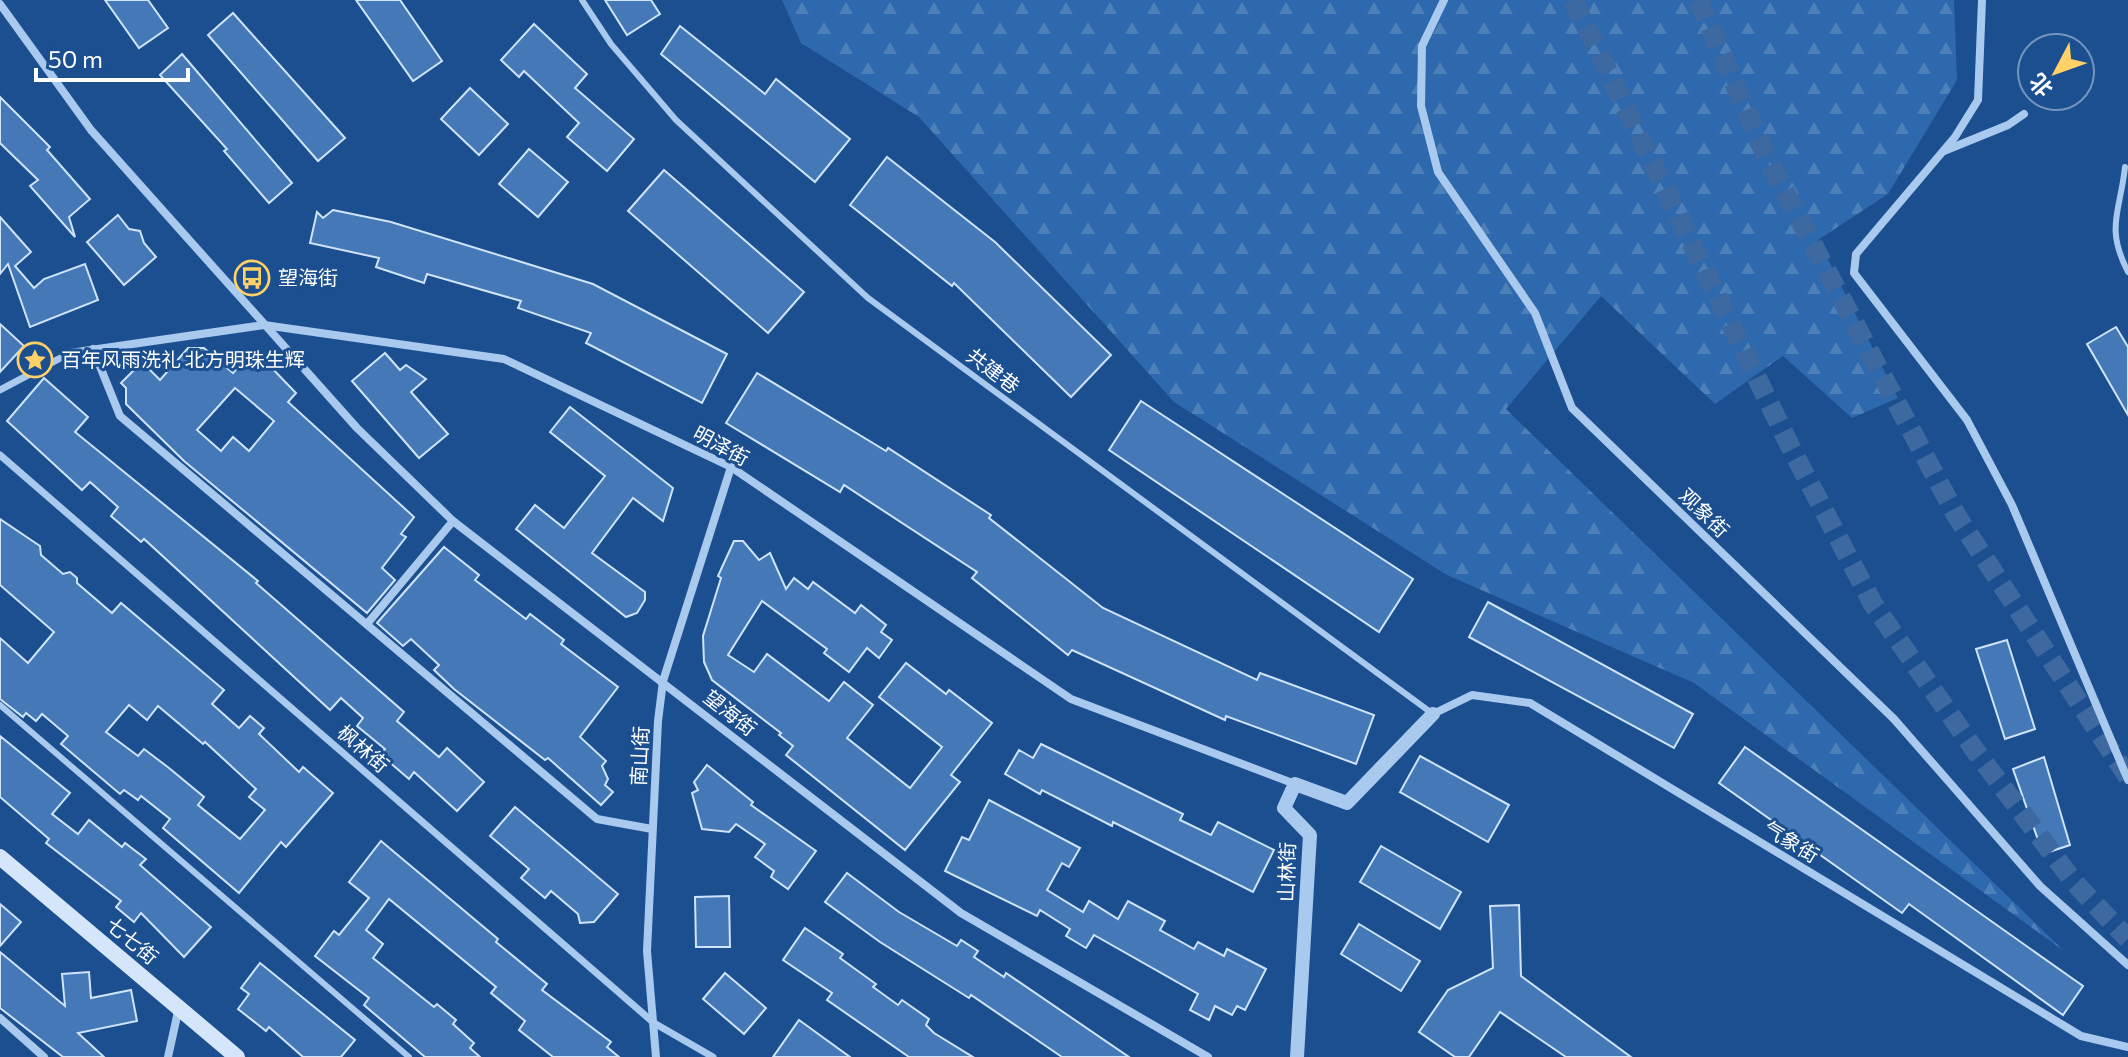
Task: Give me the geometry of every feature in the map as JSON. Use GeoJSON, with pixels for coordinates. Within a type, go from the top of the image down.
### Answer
{"type":"FeatureCollection","features":[{"type":"Feature","properties":{"kind":"main road","name":"七七街"},"geometry":{"type":"LineString","coordinates":[[0,857],[237,1057]]}},
{"type":"Feature","properties":{"kind":"street","name":"观象街"},"geometry":{"type":"LineString","coordinates":[[1444,0],[1422,46],[1421,106],[1438,172],[1535,313],[1572,408],[1894,719],[2040,886],[2128,965]]}},
{"type":"Feature","properties":{"kind":"street"},"geometry":{"type":"LineString","coordinates":[[1982,0],[1978,100],[1943,151],[1856,254],[1854,273],[1967,420],[2012,505],[2128,780]]}},
{"type":"Feature","properties":{"kind":"street","name":"望海街"},"geometry":{"type":"LineString","coordinates":[[0,4],[91,130],[357,428],[453,521],[961,913],[1208,1057]]}},
{"type":"Feature","properties":{"kind":"street"},"geometry":{"type":"LineString","coordinates":[[1943,151],[2008,125],[2024,114]]}},
{"type":"Feature","properties":{"kind":"street","name":"明泽街"},"geometry":{"type":"LineString","coordinates":[[70,353],[264,325],[504,359],[731,467],[1071,699],[1295,784]]}},
{"type":"Feature","properties":{"kind":"street"},"geometry":{"type":"LineString","coordinates":[[93,349],[120,416],[597,819],[652,829]]}},
{"type":"Feature","properties":{"kind":"street"},"geometry":{"type":"LineString","coordinates":[[0,390],[70,353]]}},
{"type":"Feature","properties":{"kind":"street","name":"枫林街"},"geometry":{"type":"LineString","coordinates":[[0,455],[654,1023],[713,1057]]}},
{"type":"Feature","properties":{"kind":"street","name":"南山街"},"geometry":{"type":"LineString","coordinates":[[656,1057],[647,951],[663,681],[731,467]]}},
{"type":"Feature","properties":{"kind":"street"},"geometry":{"type":"LineString","coordinates":[[367,624],[453,521]]}},
{"type":"Feature","properties":{"kind":"street","name":"气象街"},"geometry":{"type":"LineString","coordinates":[[1433,714],[1472,695],[1530,703],[2081,1036],[2128,1047]]}},
{"type":"Feature","properties":{"kind":"street"},"geometry":{"type":"LineString","coordinates":[[1295,784],[1347,803],[1433,714]]}},
{"type":"Feature","properties":{"kind":"street","name":"山林街"},"geometry":{"type":"LineString","coordinates":[[1295,784],[1284,808],[1310,835],[1297,1057]]}},
{"type":"Feature","properties":{"kind":"street"},"geometry":{"type":"LineString","coordinates":[[168,1057],[179,1007]]}},
{"type":"Feature","properties":{"kind":"street"},"geometry":{"type":"LineString","coordinates":[[0,1018],[44,1057]]}},
{"type":"Feature","properties":{"kind":"lane","name":"共建巷"},"geometry":{"type":"LineString","coordinates":[[582,0],[611,44],[676,120],[868,298],[1433,714]]}},
{"type":"Feature","properties":{"kind":"lane"},"geometry":{"type":"LineString","coordinates":[[2125,167],[2121,203],[2112,225],[2128,272]]}},
{"type":"Feature","properties":{"kind":"lane"},"geometry":{"type":"LineString","coordinates":[[0,705],[409,1057]]}},
{"type":"Feature","properties":{"kind":"green space"},"geometry":{"type":"Polygon","coordinates":[[[782,0],[1954,0],[1957,80],[1888,194],[1818,240],[1898,398],[1852,418],[1783,356],[1715,404],[1601,296],[1506,409],[2064,951],[1694,683],[1447,575],[1174,402],[919,117],[801,43],[782,0]]]}},
{"type":"Feature","properties":{"kind":"building"},"geometry":{"type":"Polygon","coordinates":[[[105,0],[148,0],[168,28],[139,48],[105,0]]]}},
{"type":"Feature","properties":{"kind":"building"},"geometry":{"type":"Polygon","coordinates":[[[356,0],[400,0],[442,61],[413,81],[356,0]]]}},
{"type":"Feature","properties":{"kind":"building"},"geometry":{"type":"Polygon","coordinates":[[[605,0],[651,0],[660,14],[627,35],[605,0]]]}},
{"type":"Feature","properties":{"kind":"building"},"geometry":{"type":"Polygon","coordinates":[[[233,13],[345,138],[318,161],[208,35],[233,13]]]}},
{"type":"Feature","properties":{"kind":"building"},"geometry":{"type":"Polygon","coordinates":[[[534,24],[587,74],[575,88],[634,139],[607,171],[567,137],[579,123],[524,71],[519,77],[501,60],[534,24]]]}},
{"type":"Feature","properties":{"kind":"building"},"geometry":{"type":"Polygon","coordinates":[[[680,26],[765,94],[776,79],[850,139],[815,182],[661,54],[680,26]]]}},
{"type":"Feature","properties":{"kind":"building"},"geometry":{"type":"Polygon","coordinates":[[[182,54],[292,183],[269,203],[224,151],[227,149],[160,75],[182,54]]]}},
{"type":"Feature","properties":{"kind":"building"},"geometry":{"type":"Polygon","coordinates":[[[470,88],[508,124],[479,155],[441,119],[470,88]]]}},
{"type":"Feature","properties":{"kind":"building"},"geometry":{"type":"Polygon","coordinates":[[[0,97],[50,147],[47,150],[90,199],[69,217],[75,237],[30,186],[38,180],[0,143],[0,97]]]}},
{"type":"Feature","properties":{"kind":"building"},"geometry":{"type":"Polygon","coordinates":[[[529,149],[568,182],[538,217],[499,184],[529,149]]]}},
{"type":"Feature","properties":{"kind":"building"},"geometry":{"type":"Polygon","coordinates":[[[887,157],[995,242],[1111,355],[1071,397],[954,283],[952,286],[850,205],[887,157]]]}},
{"type":"Feature","properties":{"kind":"building"},"geometry":{"type":"Polygon","coordinates":[[[664,170],[804,292],[768,333],[628,211],[664,170]]]}},
{"type":"Feature","properties":{"kind":"building"},"geometry":{"type":"Polygon","coordinates":[[[333,210],[391,222],[593,284],[727,354],[702,403],[586,343],[591,333],[518,308],[521,301],[427,274],[424,283],[376,267],[379,258],[310,243],[317,212],[323,218],[333,210]]]}},
{"type":"Feature","properties":{"kind":"building"},"geometry":{"type":"Polygon","coordinates":[[[118,215],[129,229],[140,231],[144,243],[156,257],[124,285],[87,242],[118,215]]]}},
{"type":"Feature","properties":{"kind":"building"},"geometry":{"type":"Polygon","coordinates":[[[0,217],[31,252],[15,266],[34,288],[44,279],[85,264],[98,300],[30,327],[8,264],[0,274],[0,217]]]}},
{"type":"Feature","properties":{"kind":"building"},"geometry":{"type":"Polygon","coordinates":[[[0,324],[24,346],[0,372],[0,324]]]}},
{"type":"Feature","properties":{"kind":"building"},"geometry":{"type":"Polygon","coordinates":[[[2116,327],[2128,347],[2128,415],[2087,344],[2116,327]]]}},
{"type":"Feature","properties":{"kind":"building"},"geometry":{"type":"Polygon","coordinates":[[[188,348],[204,348],[233,373],[248,355],[263,367],[267,363],[296,393],[288,402],[414,517],[401,534],[406,537],[382,568],[395,580],[367,613],[184,461],[126,404],[126,388],[121,383],[142,362],[160,380],[188,348]],[[235,388],[197,430],[221,451],[233,437],[249,451],[274,421],[235,388]]]}},
{"type":"Feature","properties":{"kind":"building"},"geometry":{"type":"Polygon","coordinates":[[[385,353],[400,370],[406,365],[426,379],[411,392],[448,434],[419,458],[352,381],[385,353]]]}},
{"type":"Feature","properties":{"kind":"building"},"geometry":{"type":"Polygon","coordinates":[[[757,373],[886,451],[888,448],[991,515],[989,518],[1103,608],[1257,680],[1260,673],[1374,715],[1356,764],[1226,716],[1225,720],[1072,650],[1068,655],[972,578],[977,572],[844,485],[840,492],[726,423],[757,373]]]}},
{"type":"Feature","properties":{"kind":"building"},"geometry":{"type":"Polygon","coordinates":[[[44,378],[88,417],[75,432],[258,581],[256,583],[404,712],[397,721],[439,757],[447,748],[484,782],[457,811],[414,772],[409,779],[380,754],[385,749],[357,726],[363,718],[341,698],[330,710],[144,539],[141,542],[111,516],[118,507],[90,482],[82,490],[7,421],[44,378]]]}},
{"type":"Feature","properties":{"kind":"building"},"geometry":{"type":"Polygon","coordinates":[[[1141,401],[1413,579],[1379,632],[1109,450],[1141,401]]]}},
{"type":"Feature","properties":{"kind":"building"},"geometry":{"type":"Polygon","coordinates":[[[570,407],[673,488],[663,521],[633,498],[592,553],[645,592],[645,600],[637,613],[626,617],[516,529],[535,505],[564,528],[605,476],[550,432],[570,407]]]}},
{"type":"Feature","properties":{"kind":"building"},"geometry":{"type":"Polygon","coordinates":[[[0,519],[40,546],[41,555],[63,574],[70,572],[77,578],[77,583],[112,613],[121,603],[224,690],[212,704],[239,728],[250,716],[264,728],[259,734],[299,772],[303,767],[333,793],[286,847],[281,842],[239,893],[163,828],[170,819],[141,796],[138,800],[124,790],[120,794],[61,744],[68,736],[42,714],[36,721],[26,713],[23,717],[0,699],[0,638],[28,663],[54,632],[0,585],[0,519]],[[129,705],[106,732],[138,756],[144,749],[169,768],[204,797],[198,805],[240,839],[265,810],[249,797],[256,789],[205,742],[203,744],[158,706],[147,720],[129,705]]]}},
{"type":"Feature","properties":{"kind":"building"},"geometry":{"type":"Polygon","coordinates":[[[734,541],[743,541],[759,560],[770,553],[786,589],[794,578],[808,589],[813,582],[855,613],[861,605],[886,625],[881,632],[892,640],[879,658],[867,648],[849,672],[824,653],[827,649],[762,601],[728,655],[754,672],[767,654],[829,701],[844,682],[873,705],[847,738],[910,788],[942,747],[879,697],[906,663],[946,694],[949,690],[992,723],[951,775],[960,782],[905,850],[786,755],[793,746],[779,735],[781,733],[712,680],[704,662],[703,636],[721,578],[718,576],[734,541]]]}},
{"type":"Feature","properties":{"kind":"building"},"geometry":{"type":"Polygon","coordinates":[[[444,547],[479,575],[475,580],[526,619],[530,614],[564,640],[561,644],[618,687],[580,737],[606,761],[602,766],[608,779],[605,785],[613,792],[601,805],[548,758],[545,760],[454,689],[434,670],[439,665],[411,639],[403,646],[377,623],[444,547]]]}},
{"type":"Feature","properties":{"kind":"building"},"geometry":{"type":"Polygon","coordinates":[[[1488,602],[1693,714],[1674,748],[1469,637],[1488,602]]]}},
{"type":"Feature","properties":{"kind":"building"},"geometry":{"type":"Polygon","coordinates":[[[2007,640],[2035,729],[2005,739],[1976,649],[2007,640]]]}},
{"type":"Feature","properties":{"kind":"building"},"geometry":{"type":"Polygon","coordinates":[[[0,736],[70,793],[52,814],[78,834],[89,820],[122,847],[125,843],[146,859],[140,865],[211,927],[184,957],[141,913],[134,922],[116,907],[121,901],[46,843],[49,839],[0,797],[0,736]]]}},
{"type":"Feature","properties":{"kind":"building"},"geometry":{"type":"Polygon","coordinates":[[[1041,744],[1183,814],[1180,820],[1211,835],[1218,822],[1274,850],[1253,892],[1113,822],[1112,826],[1042,790],[1040,794],[1005,774],[1019,750],[1033,758],[1041,744]]]}},
{"type":"Feature","properties":{"kind":"building"},"geometry":{"type":"Polygon","coordinates":[[[1745,747],[2083,986],[2063,1015],[1909,904],[1902,913],[1719,783],[1745,747]]]}},
{"type":"Feature","properties":{"kind":"building"},"geometry":{"type":"Polygon","coordinates":[[[1420,756],[1509,805],[1488,842],[1400,792],[1420,756]]]}},
{"type":"Feature","properties":{"kind":"building"},"geometry":{"type":"Polygon","coordinates":[[[2044,757],[2070,845],[2043,854],[2013,769],[2044,757]]]}},
{"type":"Feature","properties":{"kind":"building"},"geometry":{"type":"Polygon","coordinates":[[[707,765],[753,802],[751,805],[816,851],[788,889],[771,877],[774,871],[755,857],[765,844],[736,824],[729,832],[702,829],[692,793],[698,790],[694,782],[707,765]]]}},
{"type":"Feature","properties":{"kind":"building"},"geometry":{"type":"Polygon","coordinates":[[[989,800],[1080,848],[1069,867],[1062,863],[1047,890],[1083,912],[1089,901],[1118,919],[1128,901],[1165,921],[1160,930],[1194,949],[1198,942],[1224,956],[1227,949],[1266,969],[1245,1010],[1237,1006],[1232,1015],[1215,1006],[1209,1020],[1190,1010],[1198,994],[1094,935],[1086,948],[1066,936],[1070,929],[1040,910],[1037,916],[945,871],[962,837],[969,840],[989,800]]]}},
{"type":"Feature","properties":{"kind":"building"},"geometry":{"type":"Polygon","coordinates":[[[515,807],[618,894],[594,922],[580,923],[578,914],[551,891],[545,898],[521,878],[529,869],[490,836],[515,807]]]}},
{"type":"Feature","properties":{"kind":"building"},"geometry":{"type":"Polygon","coordinates":[[[381,841],[498,939],[496,942],[547,984],[542,990],[611,1042],[607,1047],[619,1057],[553,1057],[519,1030],[525,1021],[491,993],[496,987],[389,899],[366,930],[383,944],[373,958],[434,1007],[437,1004],[456,1020],[453,1024],[474,1043],[470,1048],[480,1057],[425,1057],[364,1005],[369,998],[315,956],[334,931],[339,935],[369,898],[349,882],[381,841]]]}},
{"type":"Feature","properties":{"kind":"building"},"geometry":{"type":"Polygon","coordinates":[[[1381,846],[1461,892],[1440,929],[1360,882],[1381,846]]]}},
{"type":"Feature","properties":{"kind":"building"},"geometry":{"type":"Polygon","coordinates":[[[847,873],[899,912],[957,946],[961,940],[978,951],[974,957],[1004,977],[1006,973],[1129,1057],[1062,1057],[971,995],[969,998],[880,942],[825,902],[847,873]]]}},
{"type":"Feature","properties":{"kind":"building"},"geometry":{"type":"Polygon","coordinates":[[[729,896],[730,947],[696,947],[695,897],[729,896]]]}},
{"type":"Feature","properties":{"kind":"building"},"geometry":{"type":"Polygon","coordinates":[[[0,904],[21,922],[0,946],[0,904]]]}},
{"type":"Feature","properties":{"kind":"building"},"geometry":{"type":"Polygon","coordinates":[[[1519,905],[1521,976],[1631,1057],[1566,1057],[1500,1012],[1469,1057],[1455,1057],[1419,1032],[1448,990],[1493,968],[1490,906],[1519,905]]]}},
{"type":"Feature","properties":{"kind":"building"},"geometry":{"type":"Polygon","coordinates":[[[1359,924],[1420,961],[1401,991],[1341,954],[1359,924]]]}},
{"type":"Feature","properties":{"kind":"building"},"geometry":{"type":"Polygon","coordinates":[[[805,928],[843,954],[840,958],[876,984],[873,987],[898,1005],[902,1000],[929,1019],[926,1025],[934,1033],[973,1057],[909,1057],[827,1000],[832,993],[783,960],[805,928]]]}},
{"type":"Feature","properties":{"kind":"building"},"geometry":{"type":"Polygon","coordinates":[[[0,952],[65,1006],[62,974],[89,972],[91,998],[131,990],[137,1021],[78,1033],[104,1057],[63,1057],[0,1008],[0,952]]]}},
{"type":"Feature","properties":{"kind":"building"},"geometry":{"type":"Polygon","coordinates":[[[260,963],[355,1040],[341,1057],[303,1057],[269,1027],[266,1031],[238,1009],[249,994],[241,988],[260,963]]]}},
{"type":"Feature","properties":{"kind":"building"},"geometry":{"type":"Polygon","coordinates":[[[725,973],[766,1008],[744,1034],[703,999],[725,973]]]}},
{"type":"Feature","properties":{"kind":"building"},"geometry":{"type":"Polygon","coordinates":[[[799,1020],[850,1057],[773,1057],[799,1020]]]}},
{"type":"Feature","properties":{"kind":"tunnel"},"geometry":{"type":"LineString","coordinates":[[1573,0],[1793,452],[1873,604],[1974,749],[2073,881],[2128,939]]}},
{"type":"Feature","properties":{"kind":"tunnel"},"geometry":{"type":"LineString","coordinates":[[1698,0],[1766,156],[1956,515],[2128,777]]}},
{"type":"Feature","properties":{"kind":"place","name":"望海街"},"geometry":{"type":"Point","coordinates":[252,278]}},
{"type":"Feature","properties":{"kind":"place","name":"百年风雨洗礼 北方明珠生辉"},"geometry":{"type":"Point","coordinates":[35,360]}}]}
